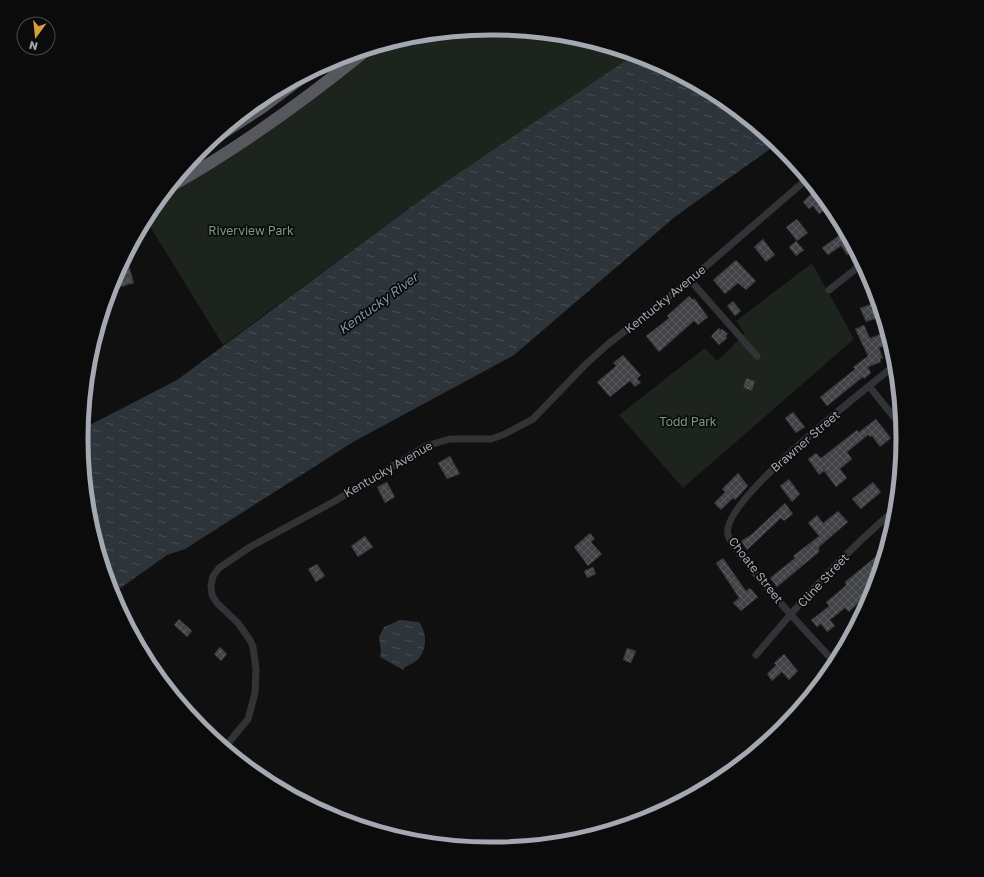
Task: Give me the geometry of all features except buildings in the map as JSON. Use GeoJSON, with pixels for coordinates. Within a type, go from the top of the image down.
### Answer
{"type":"FeatureCollection","features":[{"type":"Feature","properties":{"kind":"highway"},"geometry":{"type":"LineString","coordinates":[[184,178],[281,117],[356,59]]}},
{"type":"Feature","properties":{"kind":"street","name":"Kentucky Avenue"},"geometry":{"type":"LineString","coordinates":[[228,743],[248,719],[255,694],[256,668],[254,652],[250,640],[241,627],[217,603],[212,595],[211,586],[213,576],[219,568],[250,547],[334,501],[426,446],[450,439],[491,439],[506,434],[533,419],[585,364],[631,325],[690,280],[803,182]]}},
{"type":"Feature","properties":{"kind":"street"},"geometry":{"type":"LineString","coordinates":[[830,290],[858,268]]}},
{"type":"Feature","properties":{"kind":"street"},"geometry":{"type":"LineString","coordinates":[[690,280],[757,356]]}},
{"type":"Feature","properties":{"kind":"street","name":"Brawner Street"},"geometry":{"type":"LineString","coordinates":[[727,529],[729,521],[767,474],[801,442],[889,369]]}},
{"type":"Feature","properties":{"kind":"street"},"geometry":{"type":"LineString","coordinates":[[869,386],[895,419]]}},
{"type":"Feature","properties":{"kind":"street","name":"Cline Street"},"geometry":{"type":"LineString","coordinates":[[756,655],[790,614],[867,533],[888,516]]}},
{"type":"Feature","properties":{"kind":"street","name":"Choate Street"},"geometry":{"type":"LineString","coordinates":[[727,529],[729,539],[738,551],[790,614],[830,658]]}},
{"type":"Feature","properties":{"kind":"green space","name":"Riverview Park"},"geometry":{"type":"Polygon","coordinates":[[[492,35],[545,38],[596,49],[628,59],[441,185],[223,345],[150,226],[172,193],[368,54],[439,38],[469,36],[471,38],[479,36],[492,35]]]}},
{"type":"Feature","properties":{"kind":"green space","name":"Todd Park"},"geometry":{"type":"Polygon","coordinates":[[[812,263],[854,339],[683,488],[619,415],[705,348],[717,361],[745,334],[736,321],[812,263]]]}},
{"type":"Feature","properties":{"kind":"water","name":"Kentucky River"},"geometry":{"type":"Polygon","coordinates":[[[628,59],[694,89],[738,118],[772,148],[676,216],[514,355],[353,442],[185,549],[167,555],[118,590],[102,543],[96,517],[89,465],[88,426],[177,380],[441,185],[628,59]]]}},
{"type":"Feature","properties":{"kind":"water"},"geometry":{"type":"Polygon","coordinates":[[[400,620],[419,622],[424,631],[425,637],[424,648],[420,657],[403,670],[380,657],[381,652],[379,637],[384,627],[400,620]]]}}]}
